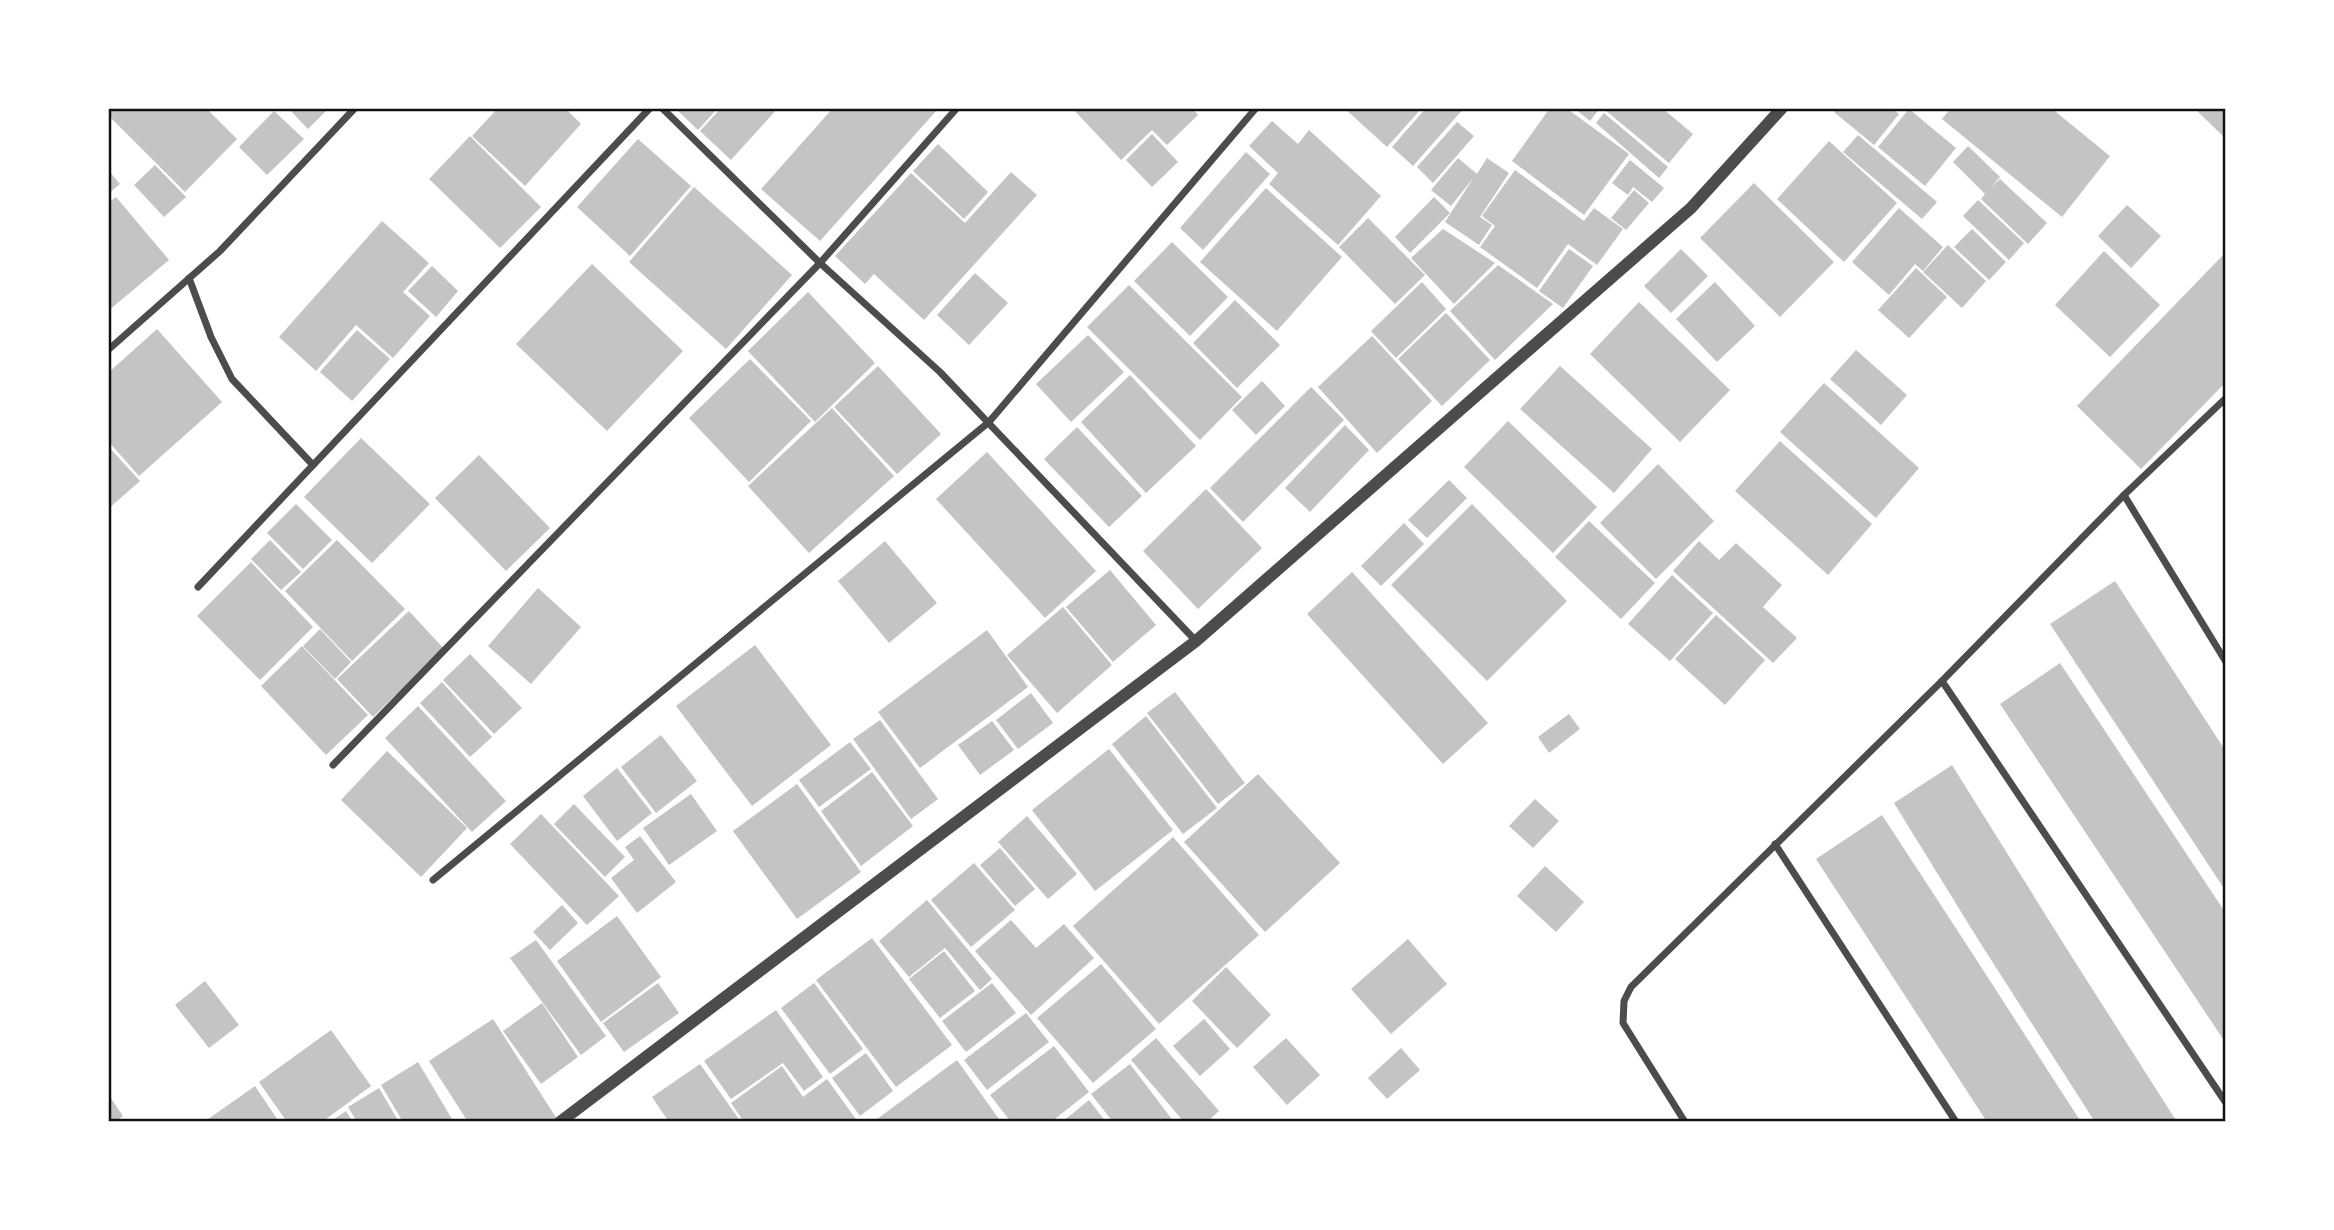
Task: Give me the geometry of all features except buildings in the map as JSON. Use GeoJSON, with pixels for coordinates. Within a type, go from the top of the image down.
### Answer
{"type":"FeatureCollection","features":[{"type":"Feature","properties":{"kind":"street"},"geometry":{"type":"LineString","coordinates":[[108,350],[220,251],[355,108]]}},
{"type":"Feature","properties":{"kind":"street"},"geometry":{"type":"LineString","coordinates":[[198,587],[650,108]]}},
{"type":"Feature","properties":{"kind":"street"},"geometry":{"type":"LineString","coordinates":[[662,108],[820,263],[940,372],[1196,641]]}},
{"type":"Feature","properties":{"kind":"street"},"geometry":{"type":"LineString","coordinates":[[333,765],[820,263],[957,108]]}},
{"type":"Feature","properties":{"kind":"street"},"geometry":{"type":"LineString","coordinates":[[433,880],[989,422],[1256,108]]}},
{"type":"Feature","properties":{"kind":"street"},"geometry":{"type":"LineString","coordinates":[[560,1122],[1196,641],[1690,208],[1782,108]]}},
{"type":"Feature","properties":{"kind":"street"},"geometry":{"type":"LineString","coordinates":[[189,278],[211,337],[232,379],[313,465]]}},
{"type":"Feature","properties":{"kind":"street"},"geometry":{"type":"LineString","coordinates":[[1685,1122],[1623,1023],[1624,1001],[1631,987],[1942,681],[2124,495],[2225,398]]}},
{"type":"Feature","properties":{"kind":"street"},"geometry":{"type":"LineString","coordinates":[[2124,495],[2225,662]]}},
{"type":"Feature","properties":{"kind":"street"},"geometry":{"type":"LineString","coordinates":[[1942,681],[2225,1103]]}},
{"type":"Feature","properties":{"kind":"street"},"geometry":{"type":"LineString","coordinates":[[1776,844],[1956,1122]]}}]}
